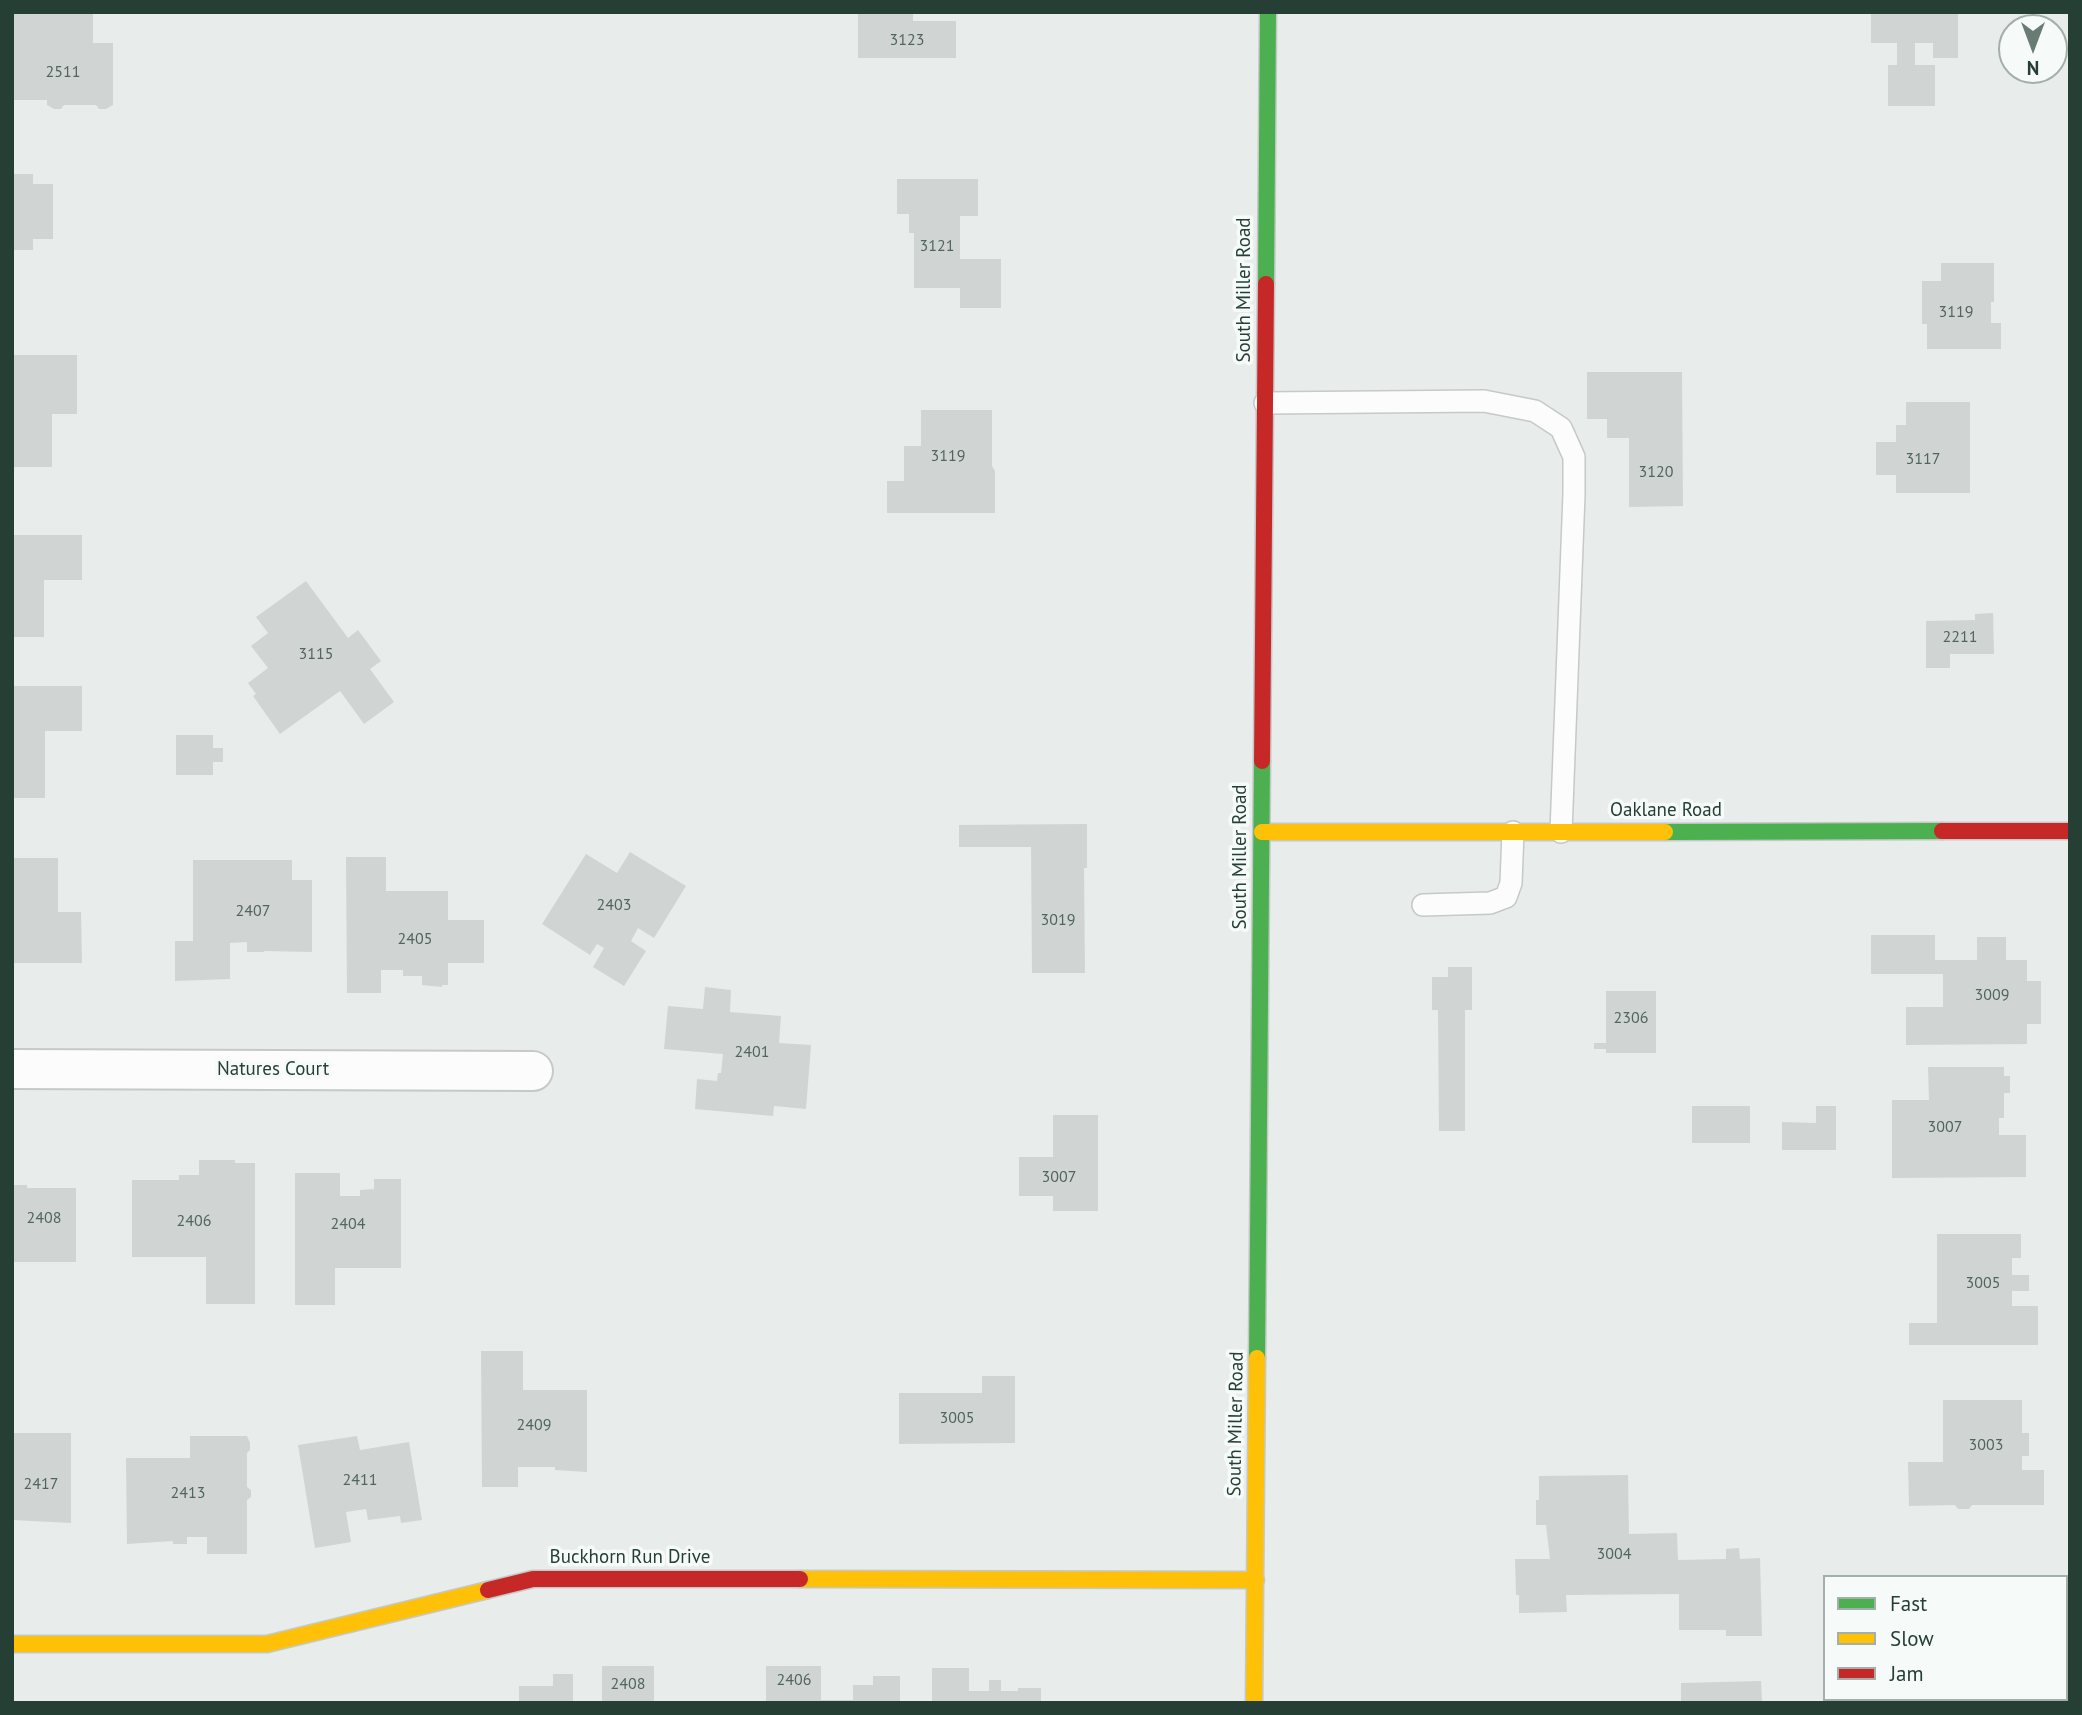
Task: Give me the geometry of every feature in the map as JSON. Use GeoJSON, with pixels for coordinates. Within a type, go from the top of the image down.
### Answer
{"type":"FeatureCollection","features":[{"type":"Feature","properties":{"kind":"street","name":"South Miller Road"},"geometry":{"type":"LineString","coordinates":[[1254,1703],[1268,12]]}},
{"type":"Feature","properties":{"kind":"street","name":"Oaklane Road"},"geometry":{"type":"LineString","coordinates":[[1262,832],[2070,831]]}},
{"type":"Feature","properties":{"kind":"street","name":"Natures Court"},"geometry":{"type":"LineString","coordinates":[[12,1069],[533,1071]]}},
{"type":"Feature","properties":{"kind":"street","name":"Buckhorn Run Drive"},"geometry":{"type":"LineString","coordinates":[[12,1644],[267,1644],[533,1579],[1256,1580]]}},
{"type":"Feature","properties":{"kind":"lane"},"geometry":{"type":"LineString","coordinates":[[1265,403],[1484,401],[1535,411],[1561,428],[1574,457],[1574,494],[1561,832]]}},
{"type":"Feature","properties":{"kind":"lane"},"geometry":{"type":"LineString","coordinates":[[1423,905],[1490,903],[1506,897],[1511,883],[1513,832]]}},
{"type":"Feature","properties":{"kind":"building"},"geometry":{"type":"Polygon","coordinates":[[[12,12],[93,12],[93,43],[113,43],[113,105],[106,109],[99,109],[96,105],[64,105],[61,109],[54,109],[47,105],[47,100],[12,100],[12,12]]]}},
{"type":"Feature","properties":{"kind":"building"},"geometry":{"type":"Polygon","coordinates":[[[858,12],[913,12],[913,21],[956,21],[956,58],[858,58],[858,12]]]}},
{"type":"Feature","properties":{"kind":"building"},"geometry":{"type":"Polygon","coordinates":[[[1871,12],[1958,12],[1958,58],[1933,58],[1933,43],[1915,43],[1915,65],[1935,65],[1935,106],[1888,106],[1888,65],[1897,65],[1897,43],[1871,43],[1871,12]]]}},
{"type":"Feature","properties":{"kind":"building"},"geometry":{"type":"Polygon","coordinates":[[[12,174],[33,174],[33,184],[53,184],[53,239],[33,239],[33,250],[12,250],[12,174]]]}},
{"type":"Feature","properties":{"kind":"building"},"geometry":{"type":"Polygon","coordinates":[[[897,179],[978,179],[978,216],[960,216],[960,259],[1001,259],[1001,308],[960,308],[960,288],[914,288],[914,233],[909,233],[909,214],[897,214],[897,179]]]}},
{"type":"Feature","properties":{"kind":"building"},"geometry":{"type":"Polygon","coordinates":[[[1941,263],[1994,263],[1991,323],[2001,323],[2001,349],[1927,349],[1927,324],[1922,324],[1922,281],[1941,281],[1941,263]]]}},
{"type":"Feature","properties":{"kind":"building"},"geometry":{"type":"Polygon","coordinates":[[[12,355],[77,355],[77,414],[52,414],[52,467],[12,467],[12,355]]]}},
{"type":"Feature","properties":{"kind":"building"},"geometry":{"type":"Polygon","coordinates":[[[1587,372],[1682,372],[1683,506],[1629,507],[1629,438],[1607,438],[1607,419],[1587,419],[1587,372]]]}},
{"type":"Feature","properties":{"kind":"building"},"geometry":{"type":"Polygon","coordinates":[[[1906,402],[1970,402],[1970,493],[1896,493],[1896,475],[1876,475],[1876,442],[1896,442],[1896,425],[1906,425],[1906,402]]]}},
{"type":"Feature","properties":{"kind":"building"},"geometry":{"type":"Polygon","coordinates":[[[921,410],[992,410],[995,513],[887,513],[887,481],[904,481],[904,446],[921,446],[921,410]]]}},
{"type":"Feature","properties":{"kind":"building"},"geometry":{"type":"Polygon","coordinates":[[[12,535],[82,535],[82,580],[44,580],[44,637],[12,637],[12,535]]]}},
{"type":"Feature","properties":{"kind":"building"},"geometry":{"type":"Polygon","coordinates":[[[306,581],[348,638],[358,630],[381,661],[370,669],[394,702],[364,724],[340,691],[280,734],[253,696],[256,694],[248,683],[268,668],[251,646],[268,633],[256,617],[306,581]]]}},
{"type":"Feature","properties":{"kind":"building"},"geometry":{"type":"Polygon","coordinates":[[[1993,613],[1994,654],[1950,654],[1950,668],[1926,668],[1926,621],[1975,620],[1975,614],[1993,613]]]}},
{"type":"Feature","properties":{"kind":"building"},"geometry":{"type":"Polygon","coordinates":[[[12,686],[82,686],[82,731],[45,731],[45,798],[12,798],[12,686]]]}},
{"type":"Feature","properties":{"kind":"building"},"geometry":{"type":"Polygon","coordinates":[[[176,735],[213,735],[213,748],[223,748],[223,762],[213,762],[213,775],[176,775],[176,735]]]}},
{"type":"Feature","properties":{"kind":"building"},"geometry":{"type":"Polygon","coordinates":[[[1087,824],[1087,868],[1084,868],[1085,973],[1032,973],[1031,847],[959,847],[959,825],[1087,824]]]}},
{"type":"Feature","properties":{"kind":"building"},"geometry":{"type":"Polygon","coordinates":[[[630,852],[686,886],[654,938],[638,928],[631,941],[646,951],[624,986],[593,967],[604,948],[597,944],[590,955],[542,924],[586,854],[617,873],[630,852]]]}},
{"type":"Feature","properties":{"kind":"building"},"geometry":{"type":"Polygon","coordinates":[[[346,857],[386,857],[386,891],[448,891],[448,920],[484,920],[484,963],[448,963],[448,985],[442,987],[422,985],[422,976],[403,976],[403,970],[381,970],[381,993],[347,993],[346,857]]]}},
{"type":"Feature","properties":{"kind":"building"},"geometry":{"type":"Polygon","coordinates":[[[12,858],[58,858],[58,912],[81,912],[82,963],[12,963],[12,858]]]}},
{"type":"Feature","properties":{"kind":"building"},"geometry":{"type":"Polygon","coordinates":[[[193,860],[292,860],[292,880],[312,880],[312,952],[247,952],[247,942],[230,943],[230,979],[175,981],[175,941],[193,941],[193,860]]]}},
{"type":"Feature","properties":{"kind":"building"},"geometry":{"type":"Polygon","coordinates":[[[1871,935],[1935,935],[1935,960],[1977,960],[1977,937],[2006,937],[2006,960],[2027,960],[2027,981],[2041,981],[2041,1024],[2027,1024],[2027,1044],[1906,1045],[1906,1007],[1943,1007],[1943,974],[1871,974],[1871,935]]]}},
{"type":"Feature","properties":{"kind":"building"},"geometry":{"type":"Polygon","coordinates":[[[1448,967],[1472,967],[1472,1010],[1465,1010],[1465,1131],[1439,1131],[1438,1010],[1432,1010],[1432,977],[1448,977],[1448,967]]]}},
{"type":"Feature","properties":{"kind":"building"},"geometry":{"type":"Polygon","coordinates":[[[705,987],[731,990],[730,1012],[781,1016],[779,1043],[811,1045],[806,1109],[774,1106],[773,1116],[695,1109],[697,1079],[717,1081],[718,1073],[721,1073],[723,1054],[664,1049],[668,1006],[703,1009],[705,987]]]}},
{"type":"Feature","properties":{"kind":"building"},"geometry":{"type":"Polygon","coordinates":[[[1606,991],[1656,991],[1656,1053],[1606,1053],[1606,1049],[1594,1049],[1594,1043],[1606,1043],[1606,991]]]}},
{"type":"Feature","properties":{"kind":"building"},"geometry":{"type":"Polygon","coordinates":[[[1928,1067],[2004,1067],[2004,1076],[2010,1076],[2010,1093],[2004,1093],[2004,1118],[1999,1118],[1999,1135],[2026,1135],[2026,1177],[1892,1178],[1892,1100],[1929,1100],[1928,1067]]]}},
{"type":"Feature","properties":{"kind":"building"},"geometry":{"type":"Polygon","coordinates":[[[1692,1106],[1750,1106],[1750,1143],[1692,1143],[1692,1106]]]}},
{"type":"Feature","properties":{"kind":"building"},"geometry":{"type":"Polygon","coordinates":[[[1816,1106],[1836,1106],[1836,1150],[1782,1150],[1782,1122],[1816,1123],[1816,1106]]]}},
{"type":"Feature","properties":{"kind":"building"},"geometry":{"type":"Polygon","coordinates":[[[1053,1115],[1098,1115],[1098,1211],[1053,1211],[1053,1196],[1019,1196],[1019,1157],[1053,1157],[1053,1115]]]}},
{"type":"Feature","properties":{"kind":"building"},"geometry":{"type":"Polygon","coordinates":[[[199,1160],[255,1163],[255,1304],[206,1304],[206,1257],[132,1257],[132,1180],[179,1180],[179,1175],[199,1175],[199,1160]]]}},
{"type":"Feature","properties":{"kind":"building"},"geometry":{"type":"Polygon","coordinates":[[[295,1173],[340,1173],[340,1196],[360,1196],[360,1190],[374,1189],[374,1179],[401,1179],[401,1268],[335,1268],[335,1305],[295,1305],[295,1173]]]}},
{"type":"Feature","properties":{"kind":"building"},"geometry":{"type":"Polygon","coordinates":[[[12,1185],[27,1185],[27,1188],[76,1188],[76,1262],[12,1262],[12,1185]]]}},
{"type":"Feature","properties":{"kind":"building"},"geometry":{"type":"Polygon","coordinates":[[[1937,1234],[2021,1234],[2021,1258],[2012,1258],[2012,1275],[2029,1275],[2029,1291],[2012,1291],[2012,1306],[2038,1306],[2038,1345],[1909,1345],[1909,1323],[1937,1323],[1937,1234]]]}},
{"type":"Feature","properties":{"kind":"building"},"geometry":{"type":"Polygon","coordinates":[[[481,1351],[523,1351],[523,1390],[587,1390],[587,1472],[555,1470],[555,1467],[518,1467],[518,1487],[482,1487],[481,1351]]]}},
{"type":"Feature","properties":{"kind":"building"},"geometry":{"type":"Polygon","coordinates":[[[982,1376],[1015,1376],[1015,1443],[899,1444],[899,1393],[982,1393],[982,1376]]]}},
{"type":"Feature","properties":{"kind":"building"},"geometry":{"type":"Polygon","coordinates":[[[1943,1400],[2022,1400],[2022,1433],[2029,1433],[2029,1456],[2022,1456],[2022,1470],[2044,1470],[2044,1505],[1972,1505],[1969,1509],[1958,1509],[1955,1505],[1909,1506],[1908,1462],[1943,1462],[1943,1400]]]}},
{"type":"Feature","properties":{"kind":"building"},"geometry":{"type":"Polygon","coordinates":[[[12,1433],[71,1433],[71,1523],[12,1520],[12,1433]]]}},
{"type":"Feature","properties":{"kind":"building"},"geometry":{"type":"Polygon","coordinates":[[[190,1436],[247,1436],[250,1450],[247,1453],[247,1487],[251,1490],[251,1497],[247,1500],[247,1554],[207,1554],[207,1537],[187,1537],[187,1544],[173,1544],[173,1541],[127,1544],[126,1458],[190,1458],[190,1436]]]}},
{"type":"Feature","properties":{"kind":"building"},"geometry":{"type":"Polygon","coordinates":[[[357,1436],[360,1450],[409,1442],[422,1520],[401,1523],[400,1516],[368,1520],[366,1509],[346,1512],[351,1542],[315,1548],[298,1445],[357,1436]]]}},
{"type":"Feature","properties":{"kind":"building"},"geometry":{"type":"Polygon","coordinates":[[[1628,1475],[1629,1534],[1677,1533],[1678,1560],[1726,1559],[1726,1549],[1739,1548],[1740,1559],[1760,1558],[1762,1636],[1726,1636],[1726,1630],[1679,1630],[1679,1594],[1566,1595],[1567,1612],[1519,1613],[1515,1559],[1550,1559],[1546,1525],[1536,1525],[1539,1476],[1628,1475]]]}},
{"type":"Feature","properties":{"kind":"building"},"geometry":{"type":"Polygon","coordinates":[[[602,1666],[654,1666],[654,1703],[602,1703],[602,1666]]]}},
{"type":"Feature","properties":{"kind":"building"},"geometry":{"type":"Polygon","coordinates":[[[766,1666],[821,1666],[821,1700],[853,1700],[853,1685],[873,1685],[873,1676],[900,1676],[900,1703],[766,1703],[766,1666]]]}},
{"type":"Feature","properties":{"kind":"building"},"geometry":{"type":"Polygon","coordinates":[[[932,1668],[969,1668],[969,1691],[989,1691],[989,1680],[1001,1680],[1001,1691],[1041,1688],[1041,1703],[932,1703],[932,1668]]]}},
{"type":"Feature","properties":{"kind":"building"},"geometry":{"type":"Polygon","coordinates":[[[553,1674],[573,1674],[573,1703],[519,1703],[519,1686],[553,1686],[553,1674]]]}},
{"type":"Feature","properties":{"kind":"building"},"geometry":{"type":"Polygon","coordinates":[[[1761,1681],[1762,1703],[1681,1703],[1681,1683],[1761,1681]]]}},
{"type":"Feature","properties":{"kind":"building"},"geometry":{"type":"Polygon","coordinates":[[[1922,1701],[1992,1701],[1992,1703],[1922,1701]]]}},
{"type":"Feature","properties":{"kind":"traffic: fast"},"geometry":{"type":"LineString","coordinates":[[1266,284],[1268,12]]}},
{"type":"Feature","properties":{"kind":"traffic: fast"},"geometry":{"type":"LineString","coordinates":[[1257,1358],[1262,761]]}},
{"type":"Feature","properties":{"kind":"traffic: fast"},"geometry":{"type":"LineString","coordinates":[[1665,832],[1942,831]]}},
{"type":"Feature","properties":{"kind":"traffic: slow"},"geometry":{"type":"LineString","coordinates":[[1262,832],[1665,832]]}},
{"type":"Feature","properties":{"kind":"traffic: slow"},"geometry":{"type":"LineString","coordinates":[[1254,1703],[1257,1358]]}},
{"type":"Feature","properties":{"kind":"traffic: slow"},"geometry":{"type":"LineString","coordinates":[[800,1579],[1256,1580]]}},
{"type":"Feature","properties":{"kind":"traffic: slow"},"geometry":{"type":"LineString","coordinates":[[12,1644],[267,1644],[488,1590]]}},
{"type":"Feature","properties":{"kind":"traffic: jam"},"geometry":{"type":"LineString","coordinates":[[1262,761],[1266,284]]}},
{"type":"Feature","properties":{"kind":"traffic: jam"},"geometry":{"type":"LineString","coordinates":[[1942,831],[2070,831]]}},
{"type":"Feature","properties":{"kind":"traffic: jam"},"geometry":{"type":"LineString","coordinates":[[488,1590],[533,1579],[800,1579]]}}]}
